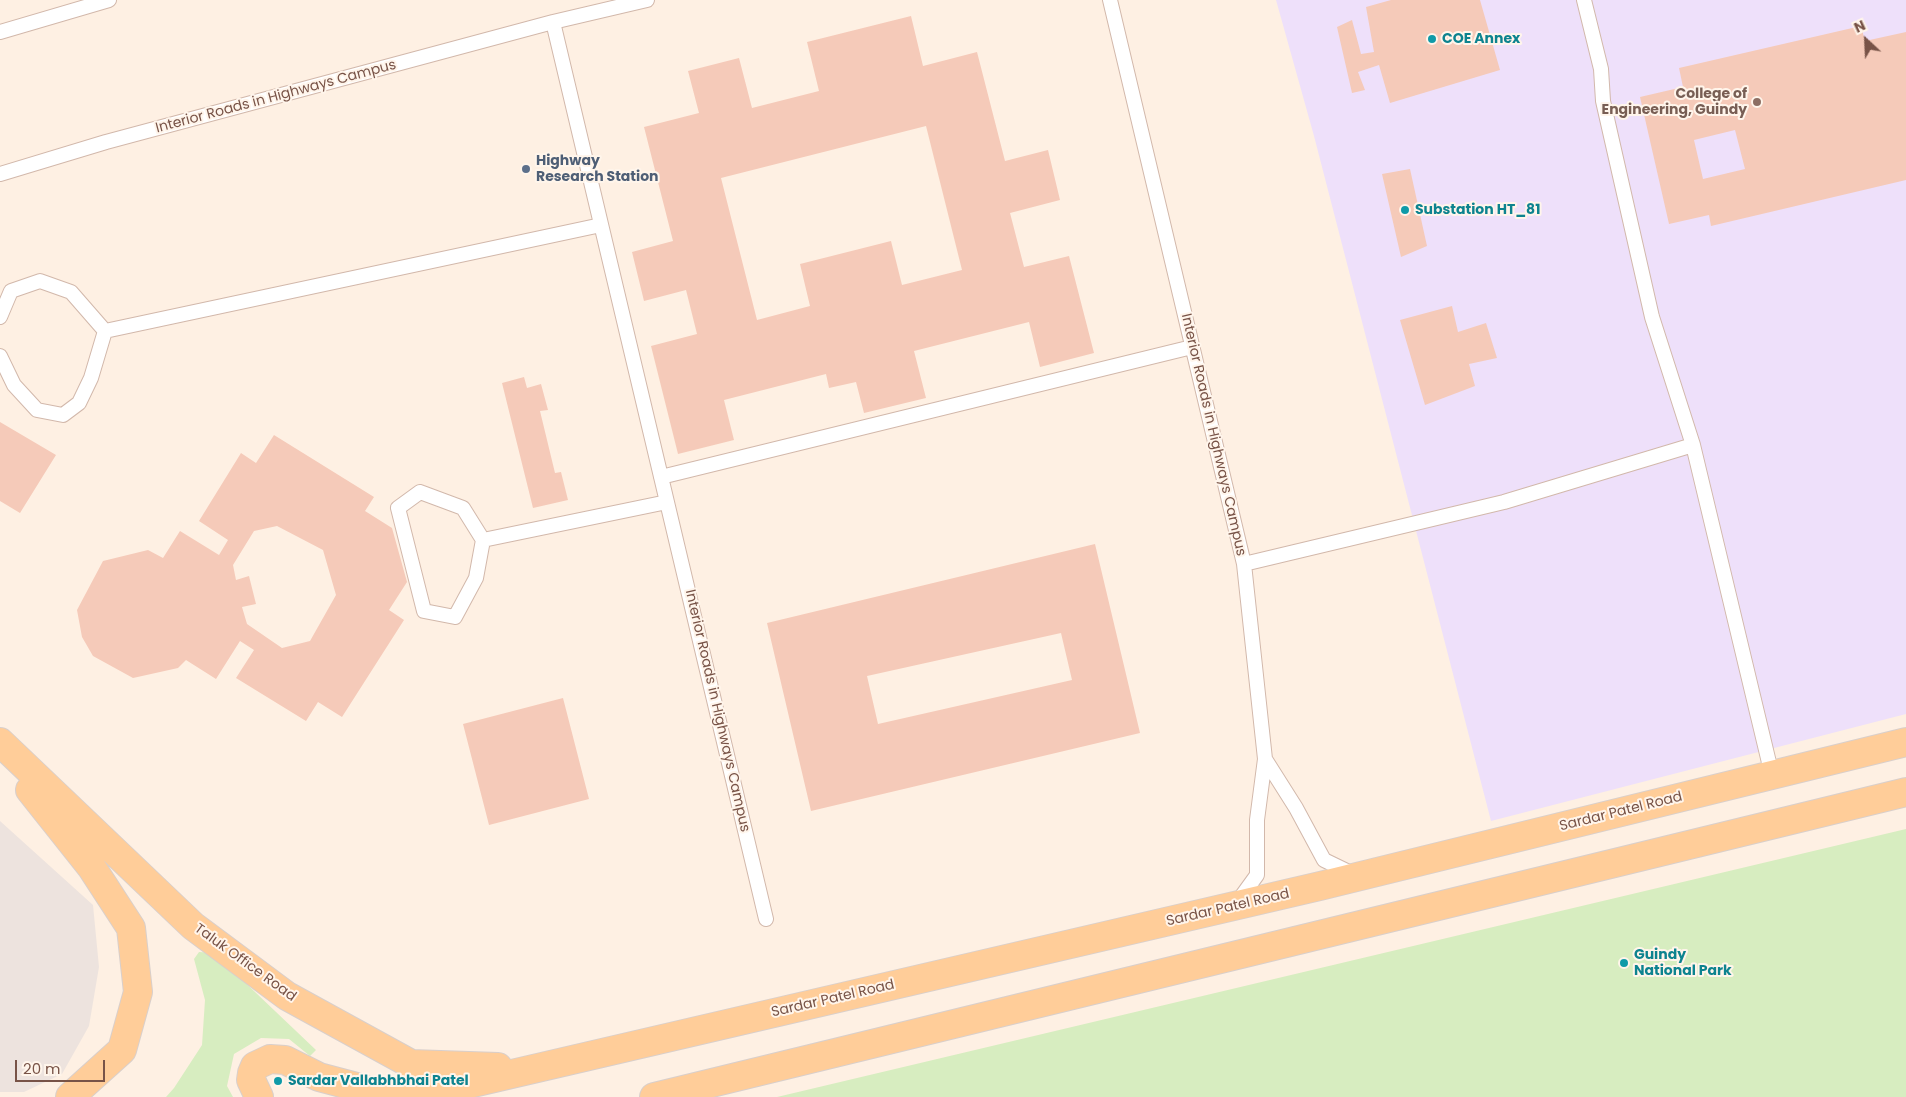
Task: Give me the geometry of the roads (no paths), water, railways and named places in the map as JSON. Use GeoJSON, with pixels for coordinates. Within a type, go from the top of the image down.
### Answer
{"type":"FeatureCollection","features":[{"type":"Feature","properties":{"kind":"main road","name":"Taluk Office Road"},"geometry":{"type":"LineString","coordinates":[[0,742],[193,926],[287,996],[411,1064],[493,1068],[547,1065]]}},
{"type":"Feature","properties":{"kind":"main road","name":"Sardar Patel Road"},"geometry":{"type":"LineString","coordinates":[[547,1065],[1234,907],[1906,742]]}},
{"type":"Feature","properties":{"kind":"main road"},"geometry":{"type":"LineString","coordinates":[[0,752],[92,868],[132,928],[138,992],[122,1050],[70,1097]]}},
{"type":"Feature","properties":{"kind":"main road"},"geometry":{"type":"LineString","coordinates":[[654,1097],[1906,792]]}},
{"type":"Feature","properties":{"kind":"main road"},"geometry":{"type":"LineString","coordinates":[[259,1097],[251,1080],[252,1073],[255,1066],[270,1060],[285,1060],[339,1083],[368,1090],[410,1093],[460,1086],[547,1065]]}},
{"type":"Feature","properties":{"kind":"lane"},"geometry":{"type":"LineString","coordinates":[[0,32],[109,0]]}},
{"type":"Feature","properties":{"kind":"lane","name":"Interior Roads in Highways Campus"},"geometry":{"type":"LineString","coordinates":[[0,174],[106,142],[553,22],[647,0]]}},
{"type":"Feature","properties":{"kind":"lane","name":"Interior Roads in Highways Campus"},"geometry":{"type":"LineString","coordinates":[[1110,0],[1244,564],[1504,502],[1693,445]]}},
{"type":"Feature","properties":{"kind":"lane"},"geometry":{"type":"LineString","coordinates":[[1584,0],[1601,69],[1603,101],[1652,317],[1693,445],[1772,775]]}},
{"type":"Feature","properties":{"kind":"lane","name":"Interior Roads in Highways Campus"},"geometry":{"type":"LineString","coordinates":[[553,22],[766,919]]}},
{"type":"Feature","properties":{"kind":"lane"},"geometry":{"type":"LineString","coordinates":[[105,331],[601,225]]}},
{"type":"Feature","properties":{"kind":"lane"},"geometry":{"type":"LineString","coordinates":[[0,316],[10,292],[40,281],[71,292],[105,331]]}},
{"type":"Feature","properties":{"kind":"lane"},"geometry":{"type":"LineString","coordinates":[[0,356],[14,385],[37,410],[63,415],[79,403],[91,378],[105,331]]}},
{"type":"Feature","properties":{"kind":"lane"},"geometry":{"type":"LineString","coordinates":[[661,477],[1192,347]]}},
{"type":"Feature","properties":{"kind":"lane"},"geometry":{"type":"LineString","coordinates":[[420,492],[463,508],[483,540],[476,578],[455,617],[424,611],[398,508],[420,492]]}},
{"type":"Feature","properties":{"kind":"lane"},"geometry":{"type":"LineString","coordinates":[[483,540],[667,502]]}},
{"type":"Feature","properties":{"kind":"lane"},"geometry":{"type":"LineString","coordinates":[[1234,907],[1257,875],[1257,820],[1266,759],[1244,564]]}},
{"type":"Feature","properties":{"kind":"lane"},"geometry":{"type":"LineString","coordinates":[[1266,759],[1296,808],[1324,860],[1359,877]]}},
{"type":"Feature","properties":{"kind":"place","name":"COE Annex"},"geometry":{"type":"Point","coordinates":[1432,39]}},
{"type":"Feature","properties":{"kind":"place","name":"College of Engineering, Guindy"},"geometry":{"type":"Point","coordinates":[1757,102]}},
{"type":"Feature","properties":{"kind":"place","name":"Highway Research Station"},"geometry":{"type":"Point","coordinates":[526,169]}},
{"type":"Feature","properties":{"kind":"place","name":"Substation HT_81"},"geometry":{"type":"Point","coordinates":[1405,210]}},
{"type":"Feature","properties":{"kind":"place","name":"Guindy National Park"},"geometry":{"type":"Point","coordinates":[1624,963]}},
{"type":"Feature","properties":{"kind":"place","name":"Sardar Vallabhbhai Patel"},"geometry":{"type":"Point","coordinates":[278,1081]}}]}
